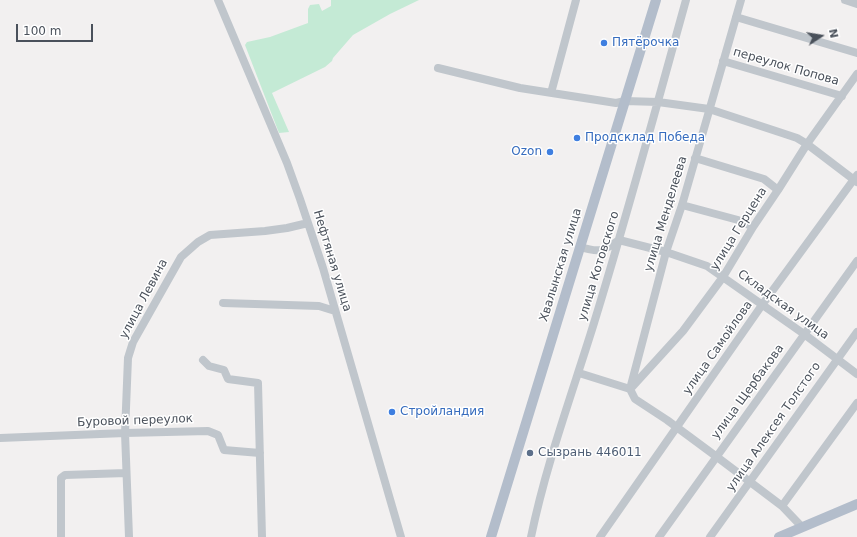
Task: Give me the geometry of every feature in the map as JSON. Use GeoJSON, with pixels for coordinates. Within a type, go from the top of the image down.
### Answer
{"type":"FeatureCollection","features":[{"type":"Feature","properties":{"kind":"main road","name":"Хвалынская улица"},"geometry":{"type":"LineString","coordinates":[[491,537],[656,0]]}},
{"type":"Feature","properties":{"kind":"main road"},"geometry":{"type":"LineString","coordinates":[[779,537],[857,504]]}},
{"type":"Feature","properties":{"kind":"street","name":"Нефтяная улица"},"geometry":{"type":"LineString","coordinates":[[218,0],[287,163],[308,223],[401,537]]}},
{"type":"Feature","properties":{"kind":"street"},"geometry":{"type":"LineString","coordinates":[[551,93],[576,0]]}},
{"type":"Feature","properties":{"kind":"street","name":"улица Котовского"},"geometry":{"type":"LineString","coordinates":[[531,537],[556,442],[579,373],[619,240],[686,0]]}},
{"type":"Feature","properties":{"kind":"street","name":"улица Менделеева"},"geometry":{"type":"LineString","coordinates":[[630,389],[666,252],[682,205],[741,0]]}},
{"type":"Feature","properties":{"kind":"street"},"geometry":{"type":"LineString","coordinates":[[845,0],[857,4]]}},
{"type":"Feature","properties":{"kind":"street"},"geometry":{"type":"LineString","coordinates":[[736,17],[857,53]]}},
{"type":"Feature","properties":{"kind":"street","name":"переулок Попова"},"geometry":{"type":"LineString","coordinates":[[723,61],[842,96]]}},
{"type":"Feature","properties":{"kind":"street"},"geometry":{"type":"LineString","coordinates":[[438,68],[520,88],[616,103],[624,101],[658,102],[709,109],[797,138],[856,178]]}},
{"type":"Feature","properties":{"kind":"street","name":"улица Герцена"},"geometry":{"type":"LineString","coordinates":[[630,389],[683,331],[723,277],[753,226],[807,144],[857,74]]}},
{"type":"Feature","properties":{"kind":"street"},"geometry":{"type":"LineString","coordinates":[[695,158],[764,179],[778,190]]}},
{"type":"Feature","properties":{"kind":"street","name":"улица Самойлова"},"geometry":{"type":"LineString","coordinates":[[600,537],[762,305],[856,178]]}},
{"type":"Feature","properties":{"kind":"street"},"geometry":{"type":"LineString","coordinates":[[682,205],[738,220],[753,226]]}},
{"type":"Feature","properties":{"kind":"street","name":"улица Левина"},"geometry":{"type":"LineString","coordinates":[[128,537],[125,433],[128,358],[133,342],[180,257],[198,242],[210,235],[265,231],[308,223]]}},
{"type":"Feature","properties":{"kind":"street"},"geometry":{"type":"LineString","coordinates":[[580,247],[605,250],[619,240]]}},
{"type":"Feature","properties":{"kind":"street","name":"Складская улица"},"geometry":{"type":"LineString","coordinates":[[619,240],[666,252],[708,266],[804,334],[857,374]]}},
{"type":"Feature","properties":{"kind":"street","name":"улица Щербакова"},"geometry":{"type":"LineString","coordinates":[[659,537],[857,261]]}},
{"type":"Feature","properties":{"kind":"street"},"geometry":{"type":"LineString","coordinates":[[223,303],[319,306],[335,311]]}},
{"type":"Feature","properties":{"kind":"street","name":"улица Алексея Толстого"},"geometry":{"type":"LineString","coordinates":[[710,537],[857,332]]}},
{"type":"Feature","properties":{"kind":"street"},"geometry":{"type":"LineString","coordinates":[[203,360],[209,366],[224,370],[228,379],[258,383],[262,537]]}},
{"type":"Feature","properties":{"kind":"street"},"geometry":{"type":"LineString","coordinates":[[579,373],[630,389],[635,399],[717,456],[782,506],[802,527]]}},
{"type":"Feature","properties":{"kind":"street"},"geometry":{"type":"LineString","coordinates":[[782,506],[857,403]]}},
{"type":"Feature","properties":{"kind":"street","name":"Буровой переулок"},"geometry":{"type":"LineString","coordinates":[[0,438],[208,431],[218,435],[224,450],[260,453]]}},
{"type":"Feature","properties":{"kind":"street"},"geometry":{"type":"LineString","coordinates":[[61,537],[61,478],[65,475],[126,473]]}},
{"type":"Feature","properties":{"kind":"green space"},"geometry":{"type":"Polygon","coordinates":[[[331,0],[419,0],[390,14],[353,35],[332,61],[325,67],[272,93],[289,132],[279,133],[245,45],[247,42],[270,37],[308,23],[308,9],[310,5],[319,4],[322,11],[331,6],[331,0]]]}},
{"type":"Feature","properties":{"kind":"place","name":"Пятёрочка"},"geometry":{"type":"Point","coordinates":[604,43]}},
{"type":"Feature","properties":{"kind":"place","name":"Продсклад Победа"},"geometry":{"type":"Point","coordinates":[577,138]}},
{"type":"Feature","properties":{"kind":"place","name":"Ozon"},"geometry":{"type":"Point","coordinates":[550,152]}},
{"type":"Feature","properties":{"kind":"place","name":"Стройландия"},"geometry":{"type":"Point","coordinates":[392,412]}},
{"type":"Feature","properties":{"kind":"place","name":"Сызрань 446011"},"geometry":{"type":"Point","coordinates":[530,453]}}]}
